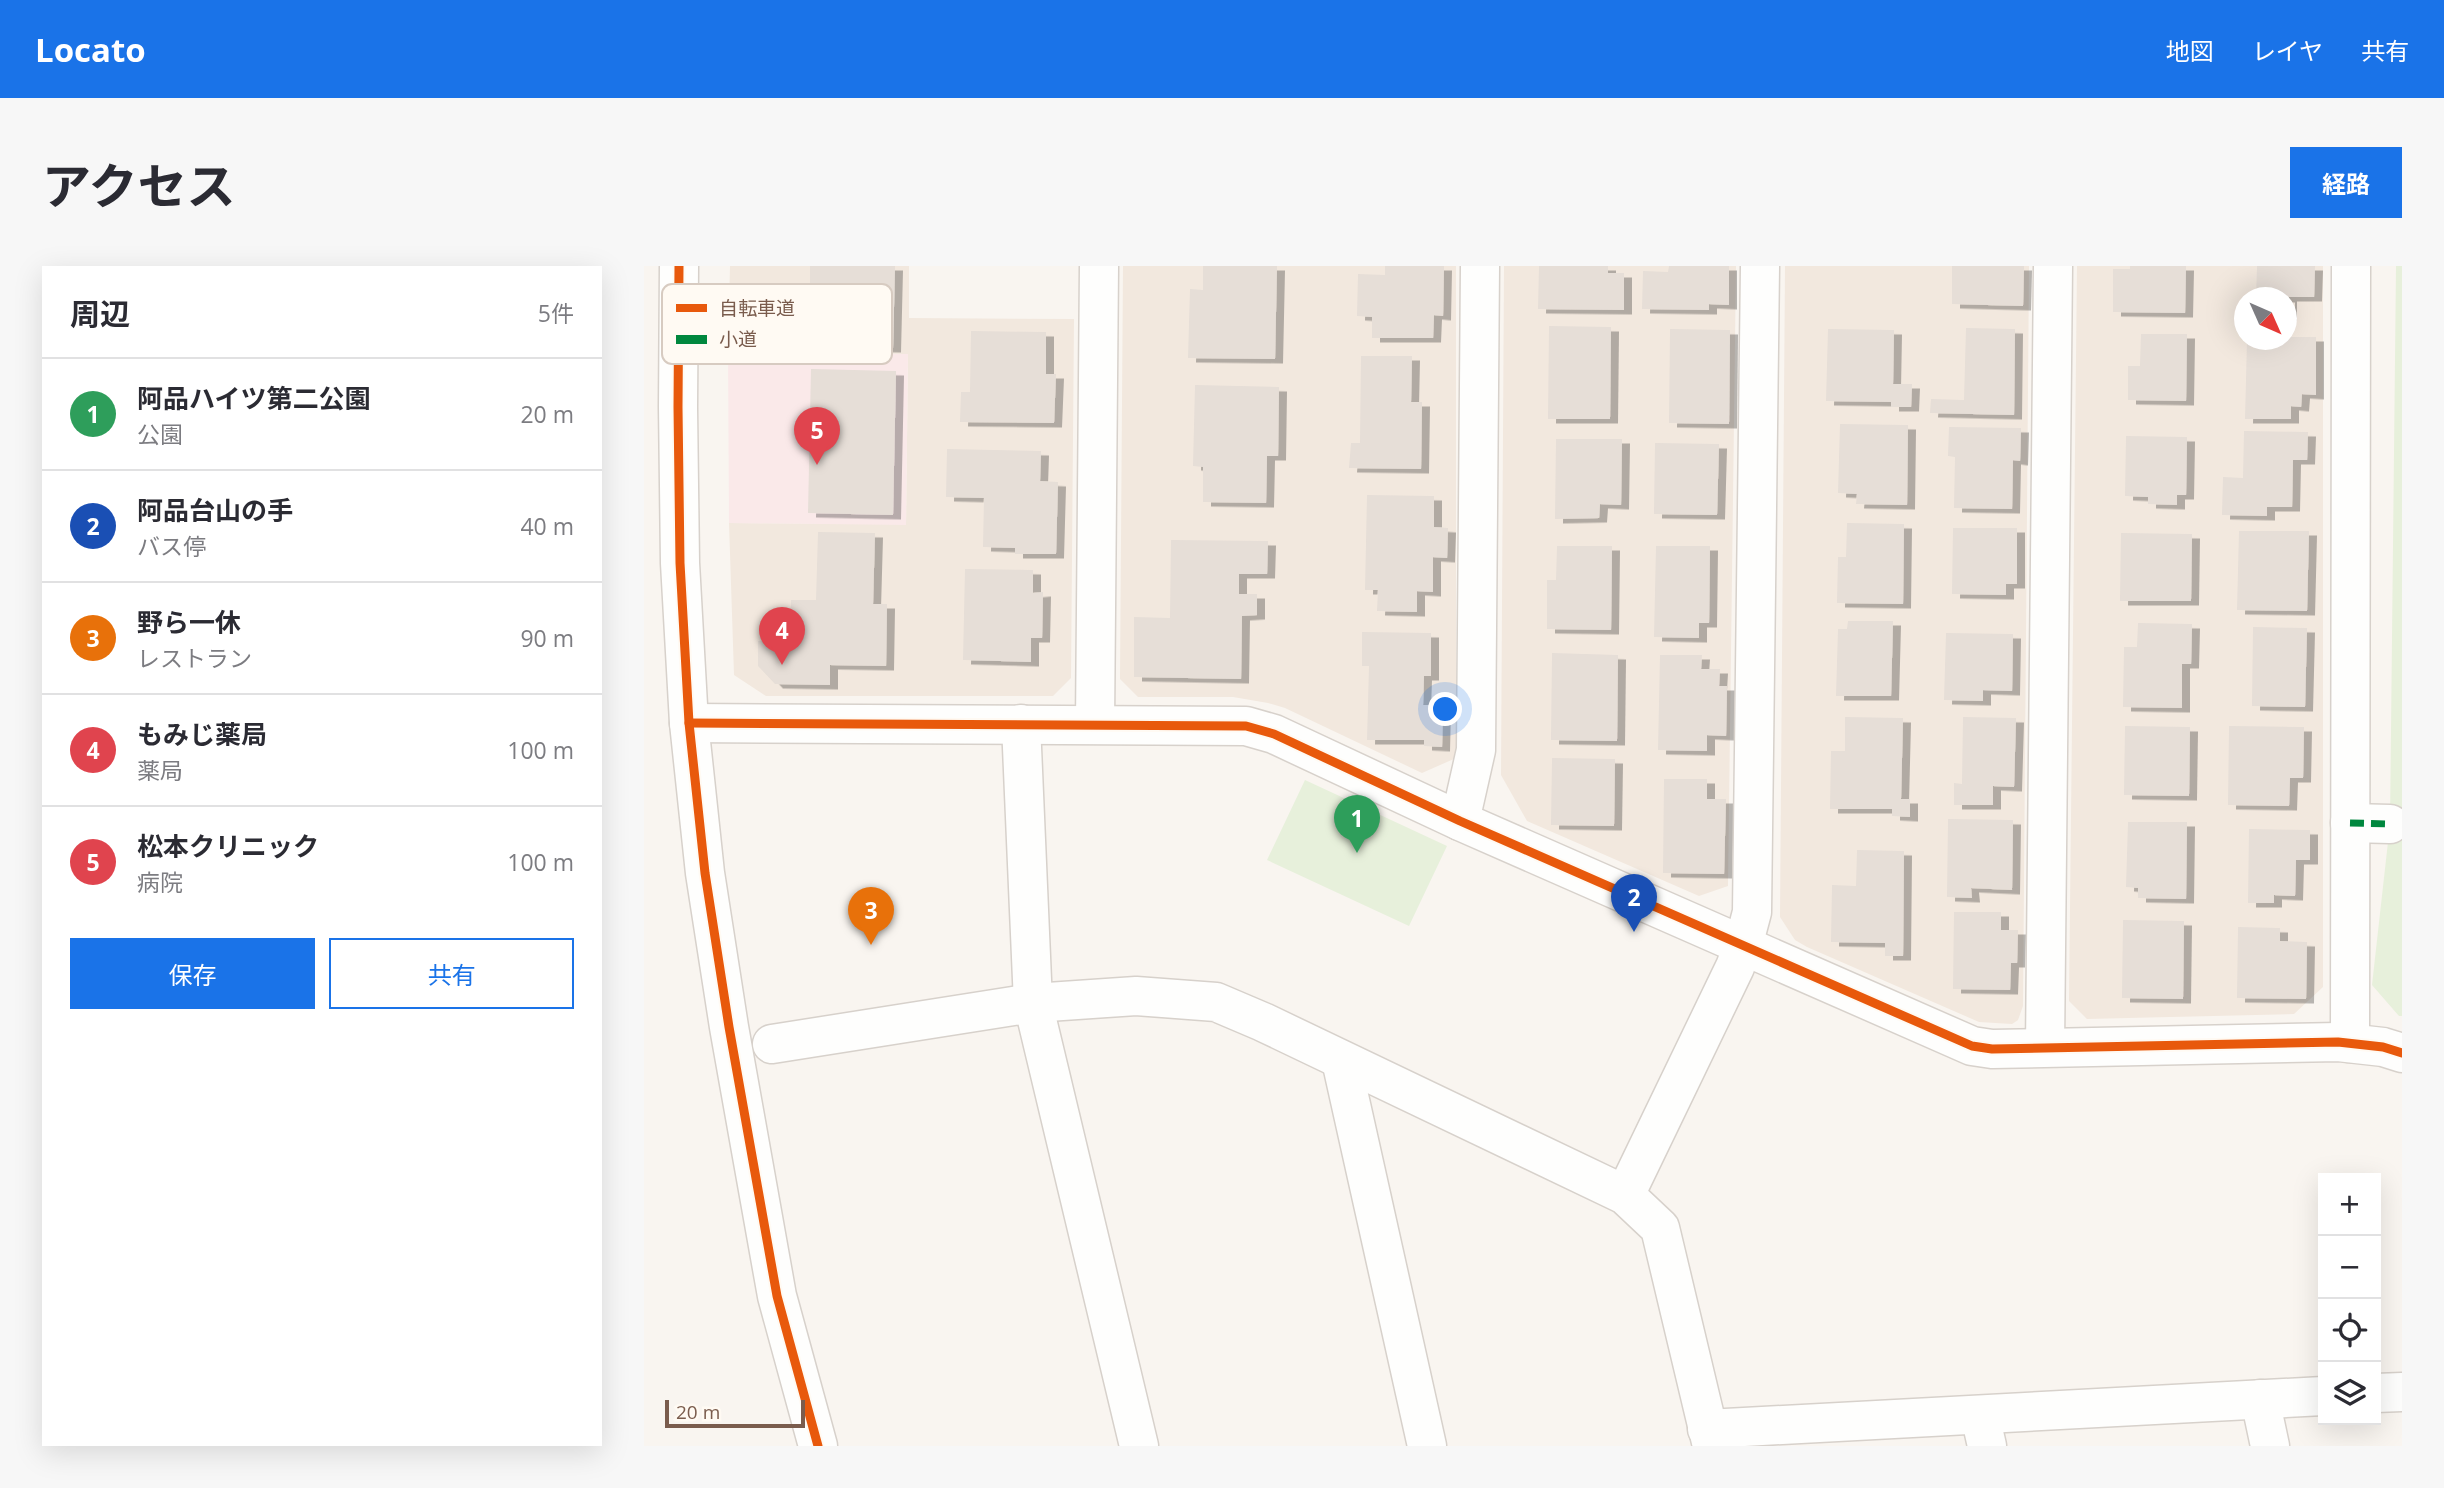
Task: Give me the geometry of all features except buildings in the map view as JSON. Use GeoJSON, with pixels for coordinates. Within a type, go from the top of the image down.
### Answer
{"type":"FeatureCollection","features":[{"type":"Feature","properties":{"kind":"street"},"geometry":{"type":"LineString","coordinates":[[679,266],[679,284]]}},
{"type":"Feature","properties":{"kind":"street"},"geometry":{"type":"LineString","coordinates":[[1095,724],[1099,266]]}},
{"type":"Feature","properties":{"kind":"street"},"geometry":{"type":"LineString","coordinates":[[1460,821],[1476,750],[1480,266]]}},
{"type":"Feature","properties":{"kind":"street"},"geometry":{"type":"LineString","coordinates":[[1625,1195],[1743,946],[1752,912],[1760,266]]}},
{"type":"Feature","properties":{"kind":"street"},"geometry":{"type":"LineString","coordinates":[[2045,1048],[2053,266]]}},
{"type":"Feature","properties":{"kind":"street"},"geometry":{"type":"LineString","coordinates":[[2350,1043],[2351,266]]}},
{"type":"Feature","properties":{"kind":"street"},"geometry":{"type":"LineString","coordinates":[[678,364],[680,563],[689,723],[705,873],[777,1296],[818,1446]]}},
{"type":"Feature","properties":{"kind":"street"},"geometry":{"type":"LineString","coordinates":[[689,723],[1231,725],[1260,729],[1460,821],[1972,1046],[1992,1049],[2350,1043],[2383,1047],[2402,1053]]}},
{"type":"Feature","properties":{"kind":"street"},"geometry":{"type":"LineString","coordinates":[[1021,724],[1033,1003],[1139,1446]]}},
{"type":"Feature","properties":{"kind":"street"},"geometry":{"type":"LineString","coordinates":[[2350,823],[2390,824]]}},
{"type":"Feature","properties":{"kind":"street"},"geometry":{"type":"LineString","coordinates":[[772,1044],[1033,1003],[1136,996],[1216,1002],[1625,1195],[1660,1228],[1710,1437],[1984,1430],[2260,1399],[2318,1396]]}},
{"type":"Feature","properties":{"kind":"street"},"geometry":{"type":"LineString","coordinates":[[1341,1060],[1427,1446]]}},
{"type":"Feature","properties":{"kind":"street"},"geometry":{"type":"LineString","coordinates":[[2381,1393],[2402,1392]]}},
{"type":"Feature","properties":{"kind":"street"},"geometry":{"type":"LineString","coordinates":[[2260,1399],[2270,1446]]}},
{"type":"Feature","properties":{"kind":"shaded area"},"geometry":{"type":"Polygon","coordinates":[[[730,266],[909,266],[909,318],[1074,319],[1071,678],[1053,696],[766,696],[734,675],[729,523],[906,524],[908,354],[892,354],[892,284],[730,284],[730,266]]]}},
{"type":"Feature","properties":{"kind":"shaded area"},"geometry":{"type":"Polygon","coordinates":[[[1123,266],[1456,266],[1456,758],[1422,773],[1285,708],[1233,697],[1138,697],[1120,679],[1123,266]]]}},
{"type":"Feature","properties":{"kind":"shaded area"},"geometry":{"type":"Polygon","coordinates":[[[1504,266],[1736,266],[1728,886],[1699,896],[1527,821],[1501,775],[1504,266]]]}},
{"type":"Feature","properties":{"kind":"shaded area"},"geometry":{"type":"Polygon","coordinates":[[[1785,266],[2029,266],[2023,1006],[2018,1020],[2012,1024],[1979,1022],[1807,947],[1795,940],[1780,917],[1785,266]]]}},
{"type":"Feature","properties":{"kind":"shaded area"},"geometry":{"type":"Polygon","coordinates":[[[2077,266],[2323,266],[2323,987],[2294,1014],[2087,1019],[2069,1001],[2077,266]]]}},
{"type":"Feature","properties":{"kind":"shaded area"},"geometry":{"type":"Polygon","coordinates":[[[892,354],[908,354],[906,525],[729,523],[728,364],[892,364],[892,354]]]}},
{"type":"Feature","properties":{"kind":"green space"},"geometry":{"type":"Polygon","coordinates":[[[2396,266],[2402,266],[2402,1016],[2399,1016],[2372,985],[2390,824],[2396,266]]]}},
{"type":"Feature","properties":{"kind":"green space"},"geometry":{"type":"Polygon","coordinates":[[[1305,780],[1447,846],[1409,926],[1267,860],[1305,780]]]}},
{"type":"Feature","properties":{"kind":"marked path"},"geometry":{"type":"LineString","coordinates":[[2350,823],[2390,824]]}},
{"type":"Feature","properties":{"kind":"cycle path"},"geometry":{"type":"LineString","coordinates":[[679,266],[679,284]]}},
{"type":"Feature","properties":{"kind":"cycle path"},"geometry":{"type":"LineString","coordinates":[[678,364],[680,563],[689,723],[705,873],[729,1027],[777,1296],[818,1446]]}},
{"type":"Feature","properties":{"kind":"cycle path"},"geometry":{"type":"LineString","coordinates":[[689,723],[1246,726],[1274,734],[1460,821],[1972,1046],[1992,1049],[2338,1042],[2383,1047],[2402,1053]]}},
{"type":"Feature","properties":{"kind":"place","name":"松本クリニック"},"geometry":{"type":"Point","coordinates":[817,465]}},
{"type":"Feature","properties":{"kind":"place","name":"もみじ薬局"},"geometry":{"type":"Point","coordinates":[782,665]}},
{"type":"Feature","properties":{"kind":"place","name":"阿品ハイツ第二公園"},"geometry":{"type":"Point","coordinates":[1357,853]}},
{"type":"Feature","properties":{"kind":"place","name":"阿品台山の手"},"geometry":{"type":"Point","coordinates":[1634,932]}},
{"type":"Feature","properties":{"kind":"place","name":"野ら一休"},"geometry":{"type":"Point","coordinates":[871,945]}}]}
